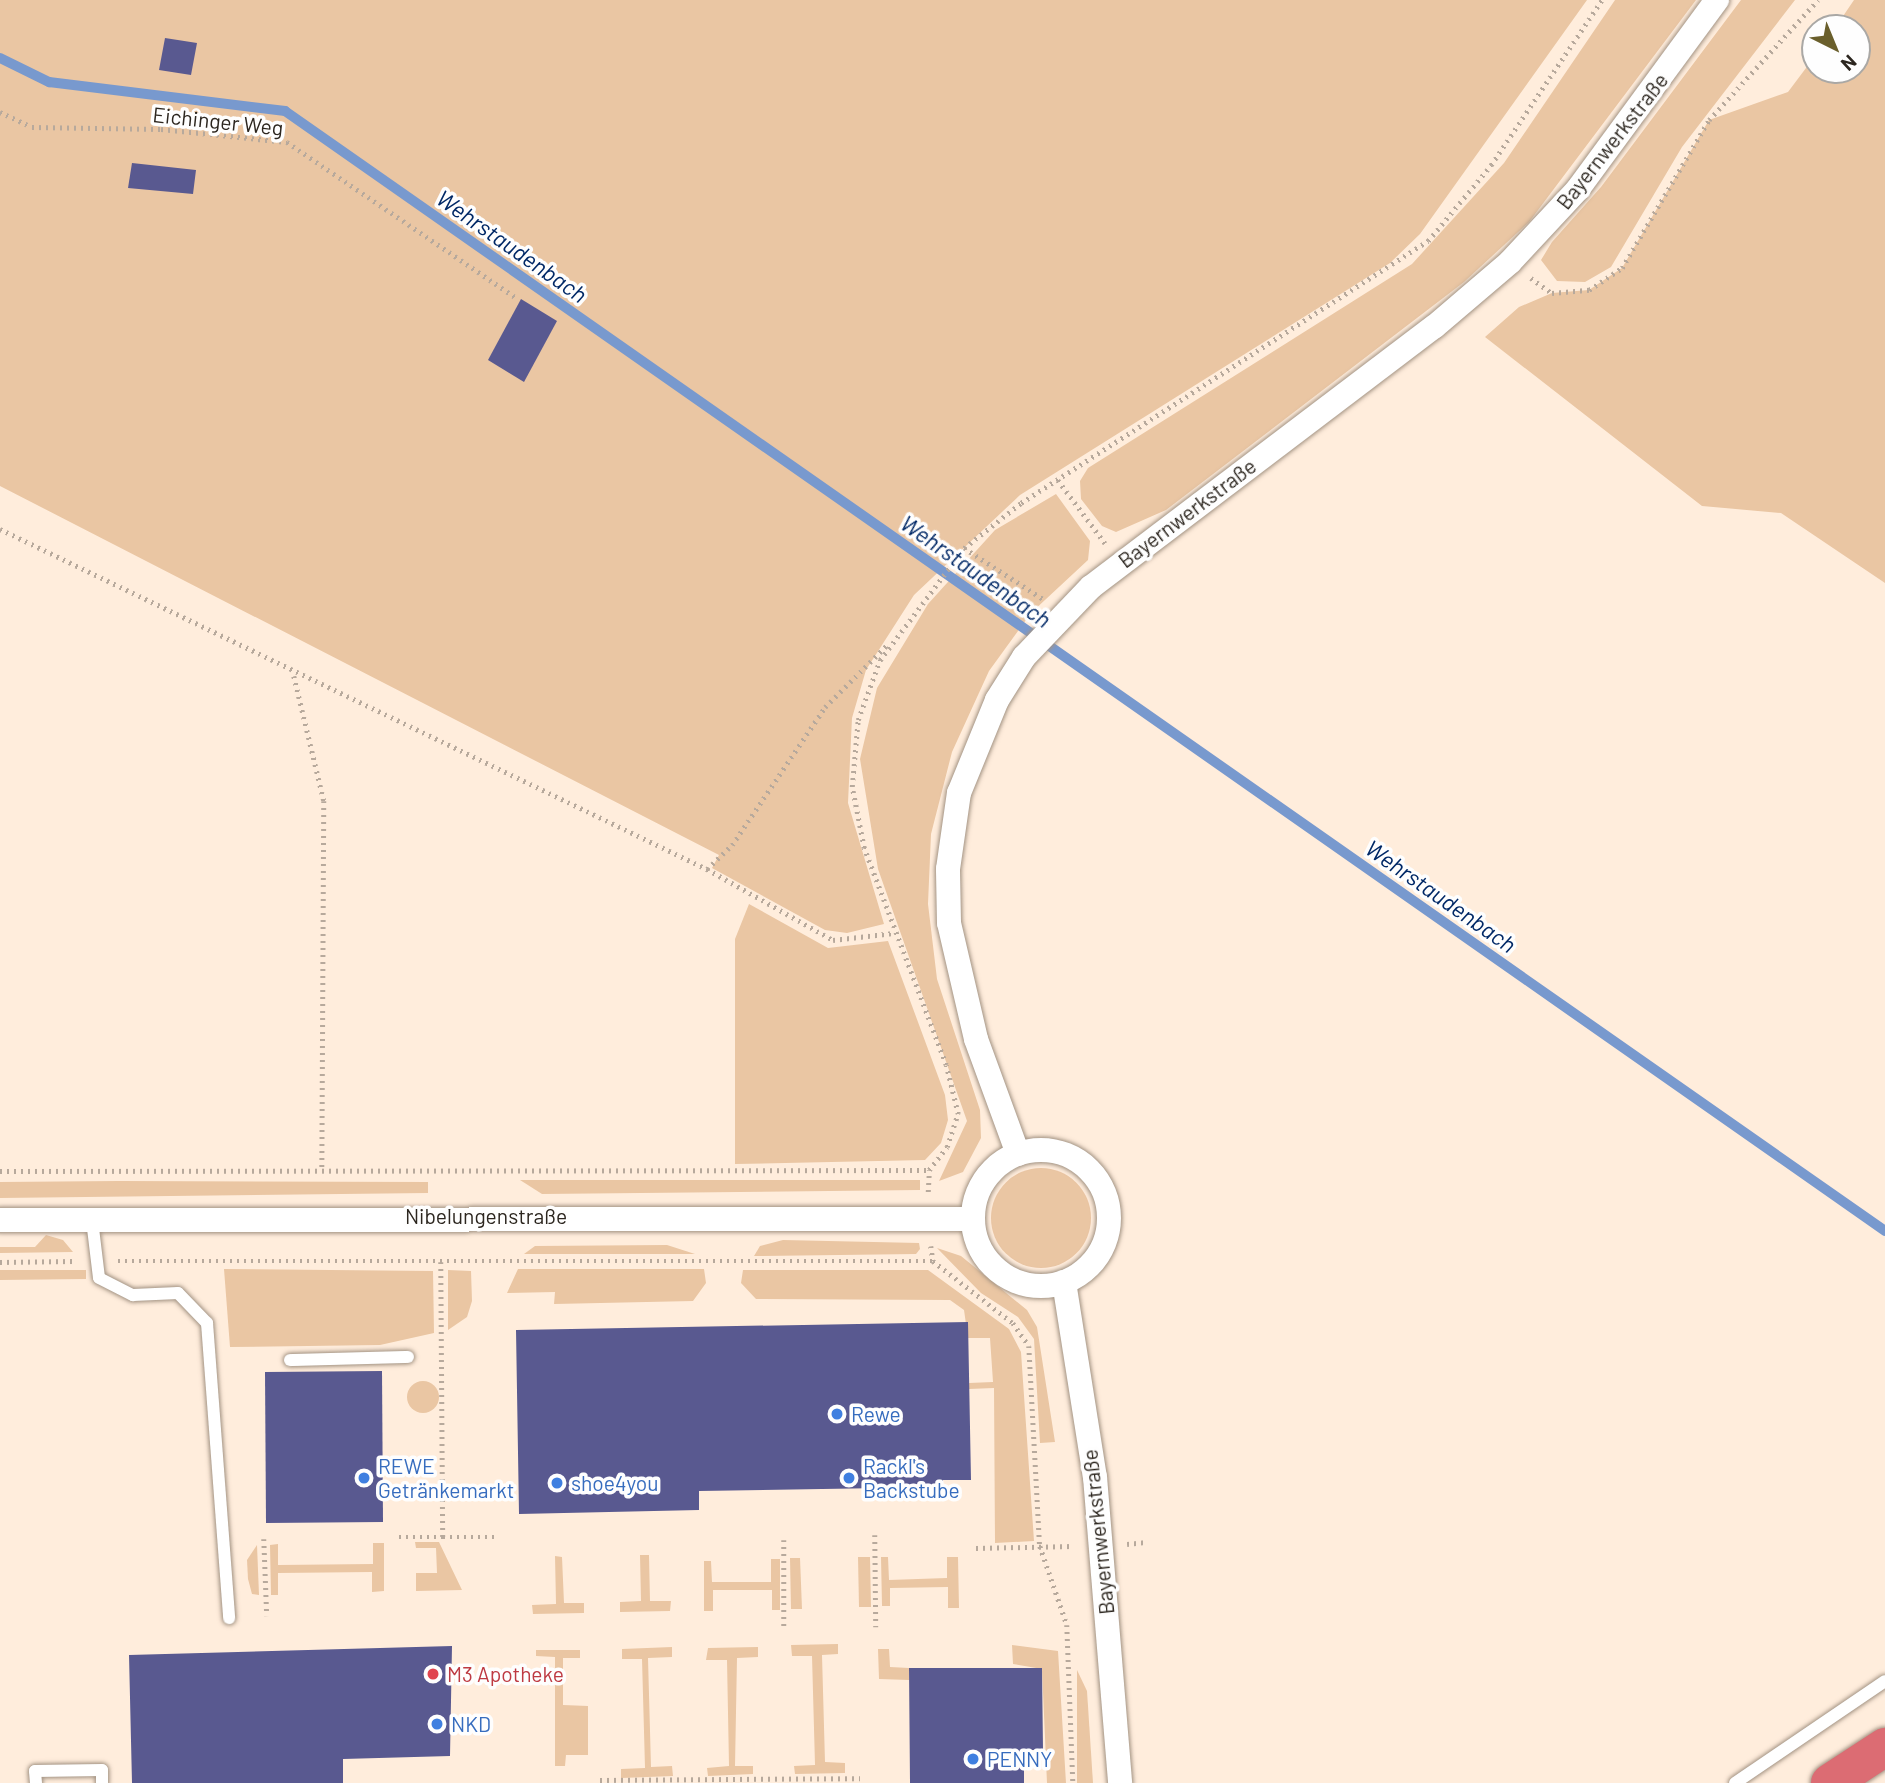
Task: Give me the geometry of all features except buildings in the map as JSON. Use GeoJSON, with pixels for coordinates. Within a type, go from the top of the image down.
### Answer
{"type":"FeatureCollection","features":[{"type":"Feature","properties":{"kind":"highway"},"geometry":{"type":"LineString","coordinates":[[1830,1783],[1885,1747]]}},
{"type":"Feature","properties":{"kind":"street","name":"Bayernwerkstraße"},"geometry":{"type":"LineString","coordinates":[[1018,1154],[976,1039],[957,965],[948,869],[959,793],[974,745],[1024,657],[1064,612],[1119,564],[1434,327],[1510,262],[1578,189],[1717,0]]}},
{"type":"Feature","properties":{"kind":"street"},"geometry":{"type":"LineString","coordinates":[[1055,1151],[1076,1159],[1104,1191],[1109,1212],[1098,1254],[1064,1282],[1041,1286],[998,1271],[982,1253],[972,1219],[980,1186],[1018,1154],[1055,1151]]}},
{"type":"Feature","properties":{"kind":"street","name":"Nibelungenstraße"},"geometry":{"type":"LineString","coordinates":[[0,1220],[972,1219]]}},
{"type":"Feature","properties":{"kind":"street","name":"Bayernwerkstraße"},"geometry":{"type":"LineString","coordinates":[[1064,1282],[1101,1546],[1120,1783]]}},
{"type":"Feature","properties":{"kind":"lane"},"geometry":{"type":"LineString","coordinates":[[92,1220],[99,1278],[133,1295],[178,1293],[207,1323],[229,1618]]}},
{"type":"Feature","properties":{"kind":"lane"},"geometry":{"type":"LineString","coordinates":[[290,1360],[408,1357]]}},
{"type":"Feature","properties":{"kind":"lane"},"geometry":{"type":"LineString","coordinates":[[1735,1783],[1885,1681]]}},
{"type":"Feature","properties":{"kind":"lane"},"geometry":{"type":"LineString","coordinates":[[36,1783],[35,1771],[102,1770],[102,1783]]}},
{"type":"Feature","properties":{"kind":"path"},"geometry":{"type":"LineString","coordinates":[[707,869],[732,845],[825,706],[896,636],[964,548],[1058,480],[1428,242],[1492,165],[1602,0]]}},
{"type":"Feature","properties":{"kind":"path"},"geometry":{"type":"LineString","coordinates":[[1510,262],[1552,293],[1589,290],[1622,268],[1709,120],[1818,0]]}},
{"type":"Feature","properties":{"kind":"path","name":"Eichinger Weg"},"geometry":{"type":"LineString","coordinates":[[0,112],[32,127],[161,129],[287,142],[515,297]]}},
{"type":"Feature","properties":{"kind":"path"},"geometry":{"type":"LineString","coordinates":[[1058,480],[1119,564]]}},
{"type":"Feature","properties":{"kind":"path"},"geometry":{"type":"LineString","coordinates":[[0,529],[294,675],[707,869],[833,940],[894,933]]}},
{"type":"Feature","properties":{"kind":"path"},"geometry":{"type":"LineString","coordinates":[[964,548],[1064,612]]}},
{"type":"Feature","properties":{"kind":"path"},"geometry":{"type":"LineString","coordinates":[[896,636],[858,720],[852,787],[864,848],[958,1114],[947,1147],[929,1170],[927,1219],[933,1261]]}},
{"type":"Feature","properties":{"kind":"path"},"geometry":{"type":"LineString","coordinates":[[294,675],[324,801],[322,1167]]}},
{"type":"Feature","properties":{"kind":"path"},"geometry":{"type":"LineString","coordinates":[[0,1171],[322,1167],[929,1170]]}},
{"type":"Feature","properties":{"kind":"path"},"geometry":{"type":"LineString","coordinates":[[0,1262],[933,1261],[1013,1323],[1029,1346],[1040,1546],[1067,1625],[1073,1783]]}},
{"type":"Feature","properties":{"kind":"path"},"geometry":{"type":"LineString","coordinates":[[441,1262],[443,1537]]}},
{"type":"Feature","properties":{"kind":"path"},"geometry":{"type":"LineString","coordinates":[[875,1535],[876,1627]]}},
{"type":"Feature","properties":{"kind":"path"},"geometry":{"type":"LineString","coordinates":[[398,1537],[495,1537]]}},
{"type":"Feature","properties":{"kind":"path"},"geometry":{"type":"LineString","coordinates":[[264,1539],[267,1616]]}},
{"type":"Feature","properties":{"kind":"path"},"geometry":{"type":"LineString","coordinates":[[784,1540],[785,1628]]}},
{"type":"Feature","properties":{"kind":"path"},"geometry":{"type":"LineString","coordinates":[[976,1548],[1101,1546],[1145,1542]]}},
{"type":"Feature","properties":{"kind":"path"},"geometry":{"type":"LineString","coordinates":[[600,1780],[860,1778]]}},
{"type":"Feature","properties":{"kind":"shaded area"},"geometry":{"type":"Polygon","coordinates":[[[0,0],[1587,0],[1420,234],[1390,263],[1020,495],[914,595],[866,670],[852,718],[848,803],[884,924],[847,933],[825,930],[712,868],[719,855],[0,486],[0,0]]]}},
{"type":"Feature","properties":{"kind":"shaded area"},"geometry":{"type":"Polygon","coordinates":[[[1615,0],[1696,0],[1529,222],[1464,282],[1166,510],[1116,532],[1102,526],[1081,499],[1080,481],[1088,468],[1412,264],[1504,163],[1615,0]]]}},
{"type":"Feature","properties":{"kind":"shaded area"},"geometry":{"type":"Polygon","coordinates":[[[1741,0],[1795,0],[1682,147],[1611,267],[1585,282],[1557,281],[1541,260],[1552,242],[1601,187],[1741,0]]]}},
{"type":"Feature","properties":{"kind":"shaded area"},"geometry":{"type":"Polygon","coordinates":[[[1854,0],[1885,0],[1885,583],[1781,513],[1702,506],[1485,337],[1519,307],[1552,293],[1589,290],[1622,268],[1709,120],[1788,92],[1801,75],[1801,84],[1871,84],[1871,14],[1844,14],[1854,0]]]}},
{"type":"Feature","properties":{"kind":"shaded area"},"geometry":{"type":"Polygon","coordinates":[[[1056,494],[1090,541],[1088,560],[1031,613],[989,671],[952,752],[931,834],[928,904],[937,979],[980,1110],[981,1138],[963,1172],[939,1181],[967,1121],[878,869],[860,759],[877,688],[928,604],[995,530],[1056,494]]]}},
{"type":"Feature","properties":{"kind":"shaded area"},"geometry":{"type":"Polygon","coordinates":[[[749,904],[828,948],[888,941],[945,1095],[948,1120],[941,1143],[925,1160],[735,1164],[735,939],[749,904]]]}},
{"type":"Feature","properties":{"kind":"shaded area"},"geometry":{"type":"Polygon","coordinates":[[[1041,1168],[1060,1171],[1077,1182],[1088,1199],[1091,1218],[1088,1237],[1077,1254],[1060,1265],[1041,1268],[1022,1265],[1005,1254],[994,1237],[991,1218],[994,1199],[1005,1182],[1022,1171],[1041,1168]]]}},
{"type":"Feature","properties":{"kind":"shaded area"},"geometry":{"type":"Polygon","coordinates":[[[520,1180],[920,1180],[920,1190],[542,1194],[520,1180]]]}},
{"type":"Feature","properties":{"kind":"shaded area"},"geometry":{"type":"Polygon","coordinates":[[[0,1182],[428,1182],[428,1193],[0,1198],[0,1182]]]}},
{"type":"Feature","properties":{"kind":"shaded area"},"geometry":{"type":"Polygon","coordinates":[[[46,1235],[63,1240],[73,1252],[0,1253],[0,1247],[35,1247],[46,1235]]]}},
{"type":"Feature","properties":{"kind":"shaded area"},"geometry":{"type":"Polygon","coordinates":[[[783,1240],[919,1243],[920,1249],[916,1254],[754,1256],[760,1246],[783,1240]]]}},
{"type":"Feature","properties":{"kind":"shaded area"},"geometry":{"type":"Polygon","coordinates":[[[667,1245],[695,1254],[524,1254],[535,1246],[667,1245]]]}},
{"type":"Feature","properties":{"kind":"shaded area"},"geometry":{"type":"Polygon","coordinates":[[[937,1248],[961,1256],[1027,1310],[1037,1327],[1055,1442],[1040,1443],[1034,1339],[1018,1317],[981,1293],[937,1248]]]}},
{"type":"Feature","properties":{"kind":"shaded area"},"geometry":{"type":"Polygon","coordinates":[[[224,1269],[433,1271],[434,1333],[380,1345],[230,1347],[224,1269]]]}},
{"type":"Feature","properties":{"kind":"shaded area"},"geometry":{"type":"Polygon","coordinates":[[[518,1269],[704,1269],[706,1283],[693,1301],[554,1304],[555,1292],[507,1293],[518,1269]]]}},
{"type":"Feature","properties":{"kind":"shaded area"},"geometry":{"type":"Polygon","coordinates":[[[0,1270],[86,1270],[86,1279],[0,1280],[0,1270]]]}},
{"type":"Feature","properties":{"kind":"shaded area"},"geometry":{"type":"Polygon","coordinates":[[[448,1270],[471,1271],[472,1301],[467,1317],[448,1330],[448,1270]]]}},
{"type":"Feature","properties":{"kind":"shaded area"},"geometry":{"type":"Polygon","coordinates":[[[743,1270],[928,1270],[1009,1329],[1021,1352],[1034,1541],[995,1543],[994,1388],[969,1389],[969,1383],[993,1382],[990,1338],[968,1338],[964,1310],[950,1300],[756,1299],[741,1283],[743,1270]]]}},
{"type":"Feature","properties":{"kind":"shaded area"},"geometry":{"type":"Polygon","coordinates":[[[423,1381],[434,1386],[439,1397],[434,1408],[423,1413],[412,1408],[407,1397],[412,1386],[423,1381]]]}},
{"type":"Feature","properties":{"kind":"shaded area"},"geometry":{"type":"Polygon","coordinates":[[[415,1542],[439,1542],[462,1590],[416,1591],[416,1573],[437,1573],[436,1548],[416,1548],[415,1542]]]}},
{"type":"Feature","properties":{"kind":"shaded area"},"geometry":{"type":"Polygon","coordinates":[[[373,1543],[384,1543],[384,1591],[372,1592],[372,1572],[278,1573],[278,1595],[271,1595],[270,1545],[278,1544],[278,1565],[373,1564],[373,1543]]]}},
{"type":"Feature","properties":{"kind":"shaded area"},"geometry":{"type":"Polygon","coordinates":[[[257,1545],[259,1595],[252,1594],[247,1560],[257,1545]]]}},
{"type":"Feature","properties":{"kind":"shaded area"},"geometry":{"type":"Polygon","coordinates":[[[640,1555],[649,1555],[650,1601],[671,1601],[670,1611],[620,1612],[620,1602],[641,1601],[640,1555]]]}},
{"type":"Feature","properties":{"kind":"shaded area"},"geometry":{"type":"Polygon","coordinates":[[[555,1556],[562,1557],[564,1603],[584,1603],[584,1613],[533,1614],[532,1605],[556,1604],[555,1556]]]}},
{"type":"Feature","properties":{"kind":"shaded area"},"geometry":{"type":"Polygon","coordinates":[[[858,1557],[870,1557],[871,1607],[859,1607],[858,1557]]]}},
{"type":"Feature","properties":{"kind":"shaded area"},"geometry":{"type":"Polygon","coordinates":[[[881,1557],[888,1557],[889,1580],[947,1578],[947,1557],[958,1557],[959,1608],[948,1608],[948,1587],[890,1588],[890,1606],[882,1606],[881,1557]]]}},
{"type":"Feature","properties":{"kind":"shaded area"},"geometry":{"type":"Polygon","coordinates":[[[790,1558],[800,1558],[802,1609],[791,1609],[790,1558]]]}},
{"type":"Feature","properties":{"kind":"shaded area"},"geometry":{"type":"Polygon","coordinates":[[[771,1559],[780,1559],[780,1610],[772,1610],[772,1590],[713,1590],[713,1611],[704,1611],[704,1561],[711,1561],[712,1582],[771,1582],[771,1559]]]}},
{"type":"Feature","properties":{"kind":"shaded area"},"geometry":{"type":"Polygon","coordinates":[[[838,1644],[838,1654],[822,1655],[825,1762],[845,1763],[845,1773],[795,1774],[794,1766],[815,1765],[812,1656],[792,1656],[791,1645],[838,1644]]]}},
{"type":"Feature","properties":{"kind":"shaded area"},"geometry":{"type":"Polygon","coordinates":[[[1012,1645],[1058,1651],[1066,1783],[1047,1783],[1042,1669],[1013,1664],[1012,1645]]]}},
{"type":"Feature","properties":{"kind":"shaded area"},"geometry":{"type":"Polygon","coordinates":[[[672,1647],[672,1657],[648,1658],[651,1767],[672,1766],[673,1776],[621,1778],[621,1769],[645,1768],[642,1659],[622,1659],[622,1649],[672,1647]]]}},
{"type":"Feature","properties":{"kind":"shaded area"},"geometry":{"type":"Polygon","coordinates":[[[758,1647],[758,1657],[737,1658],[735,1766],[753,1766],[753,1774],[708,1776],[707,1768],[729,1766],[727,1660],[706,1660],[708,1648],[758,1647]]]}},
{"type":"Feature","properties":{"kind":"shaded area"},"geometry":{"type":"Polygon","coordinates":[[[878,1649],[889,1649],[890,1667],[909,1668],[909,1680],[879,1679],[878,1649]]]}},
{"type":"Feature","properties":{"kind":"shaded area"},"geometry":{"type":"Polygon","coordinates":[[[536,1650],[580,1650],[580,1658],[563,1658],[563,1705],[588,1706],[588,1755],[566,1755],[565,1766],[555,1766],[555,1657],[536,1656],[536,1650]]]}},
{"type":"Feature","properties":{"kind":"shaded area"},"geometry":{"type":"Polygon","coordinates":[[[1077,1670],[1087,1691],[1093,1783],[1077,1783],[1077,1670]]]}},
{"type":"Feature","properties":{"kind":"waterway","name":"Wehrstaudenbach"},"geometry":{"type":"LineString","coordinates":[[0,58],[49,82],[285,111],[1885,1231]]}},
{"type":"Feature","properties":{"kind":"place","name":"Rewe"},"geometry":{"type":"Point","coordinates":[837,1414]}},
{"type":"Feature","properties":{"kind":"place","name":"REWE Getränkemarkt"},"geometry":{"type":"Point","coordinates":[364,1478]}},
{"type":"Feature","properties":{"kind":"place","name":"Rackl's Backstube"},"geometry":{"type":"Point","coordinates":[849,1478]}},
{"type":"Feature","properties":{"kind":"place","name":"shoe4you"},"geometry":{"type":"Point","coordinates":[557,1483]}},
{"type":"Feature","properties":{"kind":"place","name":"M3 Apotheke"},"geometry":{"type":"Point","coordinates":[433,1674]}},
{"type":"Feature","properties":{"kind":"place","name":"NKD"},"geometry":{"type":"Point","coordinates":[437,1724]}},
{"type":"Feature","properties":{"kind":"place","name":"PENNY"},"geometry":{"type":"Point","coordinates":[973,1759]}}]}
